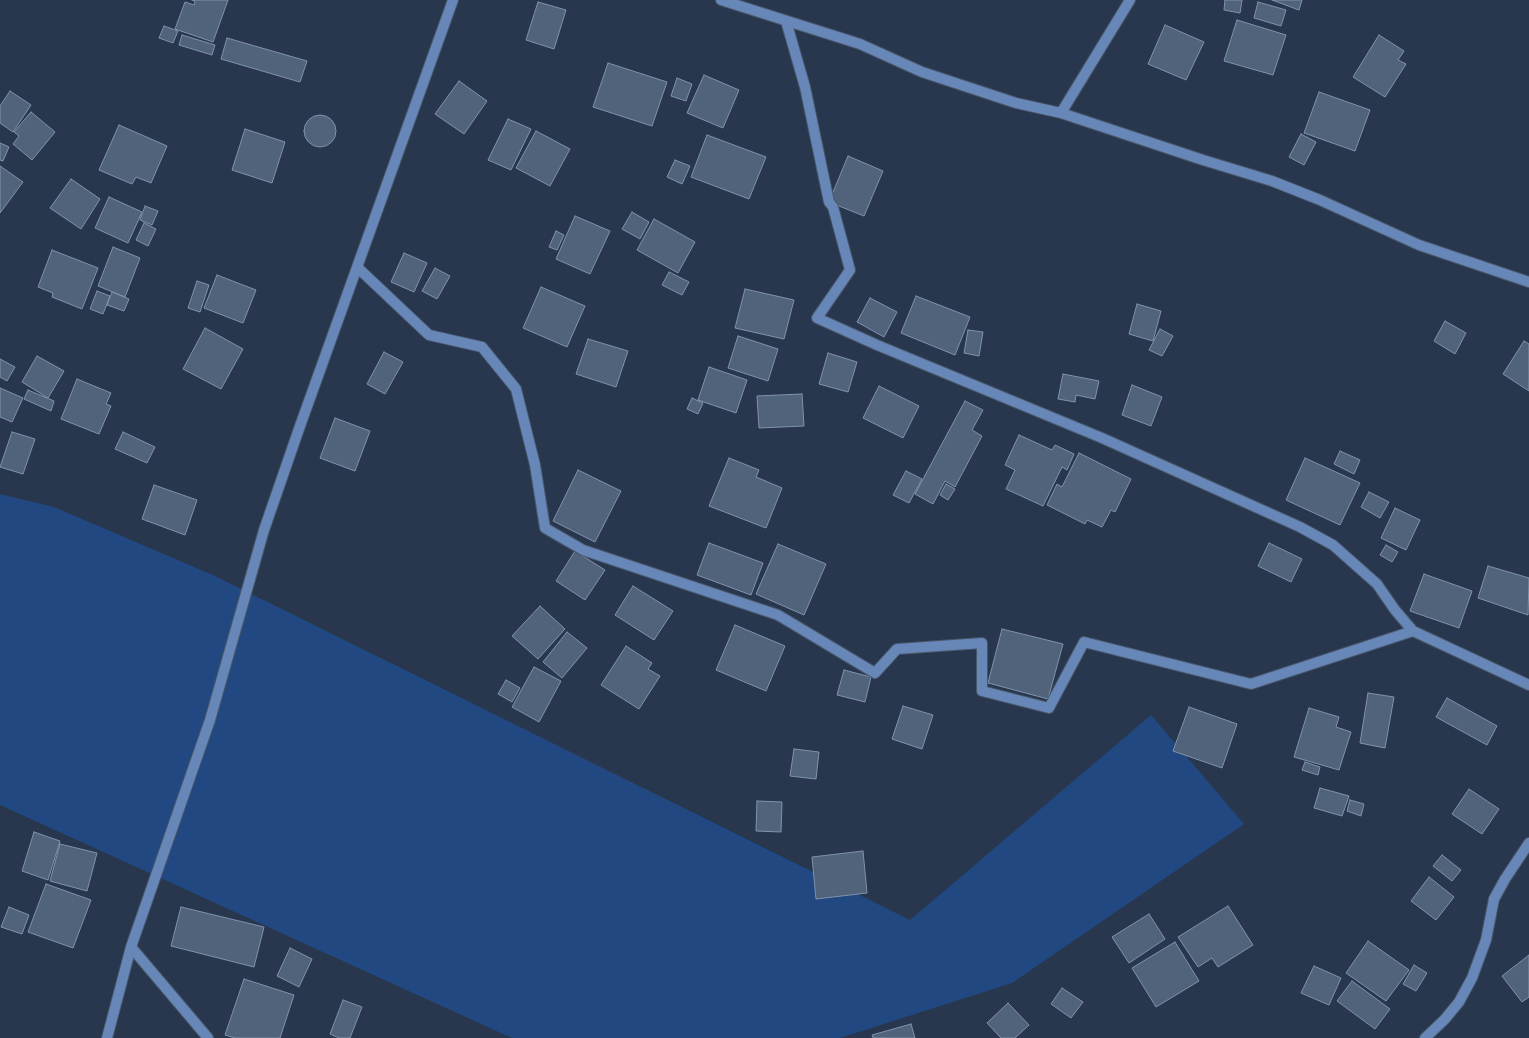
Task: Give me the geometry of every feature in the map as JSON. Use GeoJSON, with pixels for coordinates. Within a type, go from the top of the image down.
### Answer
{"type":"FeatureCollection","features":[{"type":"Feature","properties":{"kind":"street"},"geometry":{"type":"LineString","coordinates":[[107,1038],[131,947],[210,720],[264,530],[453,0]]}},
{"type":"Feature","properties":{"kind":"street"},"geometry":{"type":"LineString","coordinates":[[722,0],[860,44],[922,72],[1016,103],[1061,113],[1203,160],[1272,180],[1419,245],[1529,282]]}},
{"type":"Feature","properties":{"kind":"street"},"geometry":{"type":"LineString","coordinates":[[1061,113],[1130,0]]}},
{"type":"Feature","properties":{"kind":"street"},"geometry":{"type":"LineString","coordinates":[[786,21],[805,87],[829,202],[833,207],[850,270],[817,318],[877,345],[1102,438],[1300,527],[1333,545],[1377,584],[1395,610],[1413,631],[1529,685]]}},
{"type":"Feature","properties":{"kind":"street"},"geometry":{"type":"LineString","coordinates":[[357,267],[428,335],[482,347],[516,389],[535,465],[545,528],[583,550],[778,615],[875,673],[896,649],[982,643],[982,691],[1048,708],[1084,642],[1251,684],[1413,631]]}},
{"type":"Feature","properties":{"kind":"street"},"geometry":{"type":"LineString","coordinates":[[1425,1038],[1446,1019],[1459,1002],[1469,984],[1486,940],[1494,899],[1505,879],[1529,843]]}},
{"type":"Feature","properties":{"kind":"street"},"geometry":{"type":"LineString","coordinates":[[131,947],[208,1038]]}},
{"type":"Feature","properties":{"kind":"shaded area"},"geometry":{"type":"Polygon","coordinates":[[[0,494],[54,507],[215,576],[910,920],[1151,715],[1244,824],[1012,983],[840,1038],[512,1038],[0,805],[0,494]]]}},
{"type":"Feature","properties":{"kind":"building"},"geometry":{"type":"Polygon","coordinates":[[[192,0],[228,0],[213,42],[175,29],[185,2],[194,5],[195,1],[192,0]]]}},
{"type":"Feature","properties":{"kind":"building"},"geometry":{"type":"Polygon","coordinates":[[[1225,0],[1242,0],[1240,13],[1224,10],[1225,0]]]}},
{"type":"Feature","properties":{"kind":"building"},"geometry":{"type":"Polygon","coordinates":[[[1272,0],[1302,0],[1299,10],[1272,0]]]}},
{"type":"Feature","properties":{"kind":"building"},"geometry":{"type":"Polygon","coordinates":[[[538,2],[566,10],[554,49],[526,40],[538,2]]]}},
{"type":"Feature","properties":{"kind":"building"},"geometry":{"type":"Polygon","coordinates":[[[1258,2],[1286,10],[1281,26],[1254,18],[1258,2]]]}},
{"type":"Feature","properties":{"kind":"building"},"geometry":{"type":"Polygon","coordinates":[[[1237,20],[1286,35],[1273,75],[1224,61],[1237,20]]]}},
{"type":"Feature","properties":{"kind":"building"},"geometry":{"type":"Polygon","coordinates":[[[1165,25],[1204,42],[1186,80],[1148,64],[1165,25]]]}},
{"type":"Feature","properties":{"kind":"building"},"geometry":{"type":"Polygon","coordinates":[[[164,26],[178,31],[173,43],[159,38],[164,26]]]}},
{"type":"Feature","properties":{"kind":"building"},"geometry":{"type":"Polygon","coordinates":[[[182,35],[215,45],[212,55],[179,45],[182,35]]]}},
{"type":"Feature","properties":{"kind":"building"},"geometry":{"type":"Polygon","coordinates":[[[1379,35],[1404,51],[1398,60],[1406,64],[1385,97],[1353,77],[1379,35]]]}},
{"type":"Feature","properties":{"kind":"building"},"geometry":{"type":"Polygon","coordinates":[[[227,38],[307,61],[300,82],[221,59],[227,38]]]}},
{"type":"Feature","properties":{"kind":"building"},"geometry":{"type":"Polygon","coordinates":[[[608,63],[667,82],[652,126],[593,107],[608,63]]]}},
{"type":"Feature","properties":{"kind":"building"},"geometry":{"type":"Polygon","coordinates":[[[704,75],[739,90],[723,128],[687,113],[704,75]]]}},
{"type":"Feature","properties":{"kind":"building"},"geometry":{"type":"Polygon","coordinates":[[[677,78],[692,84],[686,101],[671,96],[677,78]]]}},
{"type":"Feature","properties":{"kind":"building"},"geometry":{"type":"Polygon","coordinates":[[[459,81],[487,101],[464,134],[435,114],[459,81]]]}},
{"type":"Feature","properties":{"kind":"building"},"geometry":{"type":"Polygon","coordinates":[[[10,91],[31,105],[13,132],[0,123],[0,106],[10,91]]]}},
{"type":"Feature","properties":{"kind":"building"},"geometry":{"type":"Polygon","coordinates":[[[1319,92],[1370,110],[1355,151],[1304,133],[1319,92]]]}},
{"type":"Feature","properties":{"kind":"building"},"geometry":{"type":"Polygon","coordinates":[[[31,112],[55,132],[32,160],[13,144],[19,136],[14,132],[31,112]]]}},
{"type":"Feature","properties":{"kind":"building"},"geometry":{"type":"Polygon","coordinates":[[[317,115],[323,115],[333,122],[336,131],[335,137],[329,144],[323,147],[317,147],[307,140],[304,134],[304,128],[311,118],[317,115]]]}},
{"type":"Feature","properties":{"kind":"building"},"geometry":{"type":"Polygon","coordinates":[[[508,119],[531,129],[511,170],[488,160],[508,119]]]}},
{"type":"Feature","properties":{"kind":"building"},"geometry":{"type":"Polygon","coordinates":[[[119,125],[167,146],[151,183],[136,177],[132,184],[99,170],[119,125]]]}},
{"type":"Feature","properties":{"kind":"building"},"geometry":{"type":"Polygon","coordinates":[[[245,129],[285,142],[272,183],[232,170],[245,129]]]}},
{"type":"Feature","properties":{"kind":"building"},"geometry":{"type":"Polygon","coordinates":[[[536,131],[570,149],[550,186],[516,168],[536,131]]]}},
{"type":"Feature","properties":{"kind":"building"},"geometry":{"type":"Polygon","coordinates":[[[1301,134],[1316,142],[1304,165],[1289,157],[1301,134]]]}},
{"type":"Feature","properties":{"kind":"building"},"geometry":{"type":"Polygon","coordinates":[[[707,135],[766,157],[749,199],[691,177],[707,135]]]}},
{"type":"Feature","properties":{"kind":"building"},"geometry":{"type":"Polygon","coordinates":[[[0,143],[9,147],[3,161],[0,160],[0,143]]]}},
{"type":"Feature","properties":{"kind":"building"},"geometry":{"type":"Polygon","coordinates":[[[848,156],[883,171],[864,216],[829,202],[848,156]]]}},
{"type":"Feature","properties":{"kind":"building"},"geometry":{"type":"Polygon","coordinates":[[[675,160],[690,166],[682,184],[667,177],[675,160]]]}},
{"type":"Feature","properties":{"kind":"building"},"geometry":{"type":"Polygon","coordinates":[[[0,166],[23,182],[0,213],[0,166]]]}},
{"type":"Feature","properties":{"kind":"building"},"geometry":{"type":"Polygon","coordinates":[[[71,179],[100,199],[81,229],[50,208],[71,179]]]}},
{"type":"Feature","properties":{"kind":"building"},"geometry":{"type":"Polygon","coordinates":[[[109,197],[142,212],[128,243],[95,228],[109,197]]]}},
{"type":"Feature","properties":{"kind":"building"},"geometry":{"type":"Polygon","coordinates":[[[145,206],[158,211],[152,225],[140,220],[145,206]]]}},
{"type":"Feature","properties":{"kind":"building"},"geometry":{"type":"Polygon","coordinates":[[[632,212],[649,222],[640,239],[622,229],[632,212]]]}},
{"type":"Feature","properties":{"kind":"building"},"geometry":{"type":"Polygon","coordinates":[[[575,216],[610,231],[590,274],[556,259],[575,216]]]}},
{"type":"Feature","properties":{"kind":"building"},"geometry":{"type":"Polygon","coordinates":[[[654,219],[695,242],[678,273],[637,250],[654,219]]]}},
{"type":"Feature","properties":{"kind":"building"},"geometry":{"type":"Polygon","coordinates":[[[144,223],[156,229],[148,246],[136,240],[144,223]]]}},
{"type":"Feature","properties":{"kind":"building"},"geometry":{"type":"Polygon","coordinates":[[[556,231],[564,235],[557,250],[549,247],[556,231]]]}},
{"type":"Feature","properties":{"kind":"building"},"geometry":{"type":"Polygon","coordinates":[[[113,247],[140,258],[125,297],[98,286],[113,247]]]}},
{"type":"Feature","properties":{"kind":"building"},"geometry":{"type":"Polygon","coordinates":[[[52,250],[98,268],[82,309],[52,297],[53,293],[38,287],[52,250]]]}},
{"type":"Feature","properties":{"kind":"building"},"geometry":{"type":"Polygon","coordinates":[[[404,253],[427,263],[414,292],[391,282],[404,253]]]}},
{"type":"Feature","properties":{"kind":"building"},"geometry":{"type":"Polygon","coordinates":[[[435,268],[450,276],[437,299],[422,291],[435,268]]]}},
{"type":"Feature","properties":{"kind":"building"},"geometry":{"type":"Polygon","coordinates":[[[669,272],[689,282],[682,295],[662,285],[669,272]]]}},
{"type":"Feature","properties":{"kind":"building"},"geometry":{"type":"Polygon","coordinates":[[[217,275],[256,290],[243,323],[204,308],[217,275]]]}},
{"type":"Feature","properties":{"kind":"building"},"geometry":{"type":"Polygon","coordinates":[[[197,281],[209,285],[200,312],[188,308],[197,281]]]}},
{"type":"Feature","properties":{"kind":"building"},"geometry":{"type":"Polygon","coordinates":[[[541,287],[585,306],[567,347],[523,328],[541,287]]]}},
{"type":"Feature","properties":{"kind":"building"},"geometry":{"type":"Polygon","coordinates":[[[745,289],[794,300],[784,339],[735,328],[745,289]]]}},
{"type":"Feature","properties":{"kind":"building"},"geometry":{"type":"Polygon","coordinates":[[[97,291],[110,296],[103,314],[90,309],[97,291]]]}},
{"type":"Feature","properties":{"kind":"building"},"geometry":{"type":"Polygon","coordinates":[[[112,292],[129,299],[124,311],[107,305],[112,292]]]}},
{"type":"Feature","properties":{"kind":"building"},"geometry":{"type":"Polygon","coordinates":[[[916,296],[970,317],[955,355],[901,333],[916,296]]]}},
{"type":"Feature","properties":{"kind":"building"},"geometry":{"type":"Polygon","coordinates":[[[870,298],[897,312],[884,337],[857,322],[870,298]]]}},
{"type":"Feature","properties":{"kind":"building"},"geometry":{"type":"Polygon","coordinates":[[[1137,304],[1161,311],[1153,341],[1129,334],[1137,304]]]}},
{"type":"Feature","properties":{"kind":"building"},"geometry":{"type":"Polygon","coordinates":[[[1445,321],[1466,333],[1455,354],[1434,341],[1445,321]]]}},
{"type":"Feature","properties":{"kind":"building"},"geometry":{"type":"Polygon","coordinates":[[[205,328],[243,349],[221,389],[183,369],[205,328]]]}},
{"type":"Feature","properties":{"kind":"building"},"geometry":{"type":"Polygon","coordinates":[[[1160,329],[1173,336],[1162,356],[1149,350],[1160,329]]]}},
{"type":"Feature","properties":{"kind":"building"},"geometry":{"type":"Polygon","coordinates":[[[968,330],[983,332],[979,356],[964,353],[968,330]]]}},
{"type":"Feature","properties":{"kind":"building"},"geometry":{"type":"Polygon","coordinates":[[[738,336],[778,349],[768,381],[728,368],[738,336]]]}},
{"type":"Feature","properties":{"kind":"building"},"geometry":{"type":"Polygon","coordinates":[[[588,339],[628,351],[616,387],[576,374],[588,339]]]}},
{"type":"Feature","properties":{"kind":"building"},"geometry":{"type":"Polygon","coordinates":[[[1524,341],[1529,344],[1529,391],[1503,374],[1524,341]]]}},
{"type":"Feature","properties":{"kind":"building"},"geometry":{"type":"Polygon","coordinates":[[[384,352],[403,362],[385,394],[367,384],[384,352]]]}},
{"type":"Feature","properties":{"kind":"building"},"geometry":{"type":"Polygon","coordinates":[[[828,353],[857,362],[848,392],[819,384],[828,353]]]}},
{"type":"Feature","properties":{"kind":"building"},"geometry":{"type":"Polygon","coordinates":[[[37,356],[64,371],[48,398],[22,382],[37,356]]]}},
{"type":"Feature","properties":{"kind":"building"},"geometry":{"type":"Polygon","coordinates":[[[0,359],[15,367],[7,381],[0,377],[0,359]]]}},
{"type":"Feature","properties":{"kind":"building"},"geometry":{"type":"Polygon","coordinates":[[[709,367],[747,380],[736,413],[698,400],[709,367]]]}},
{"type":"Feature","properties":{"kind":"building"},"geometry":{"type":"Polygon","coordinates":[[[1063,374],[1099,381],[1095,399],[1076,395],[1075,402],[1058,399],[1063,374]]]}},
{"type":"Feature","properties":{"kind":"building"},"geometry":{"type":"Polygon","coordinates":[[[77,379],[111,393],[106,404],[111,406],[99,434],[61,419],[77,379]]]}},
{"type":"Feature","properties":{"kind":"building"},"geometry":{"type":"Polygon","coordinates":[[[1132,385],[1162,397],[1151,426],[1122,415],[1132,385]]]}},
{"type":"Feature","properties":{"kind":"building"},"geometry":{"type":"Polygon","coordinates":[[[879,386],[919,406],[903,438],[863,418],[879,386]]]}},
{"type":"Feature","properties":{"kind":"building"},"geometry":{"type":"Polygon","coordinates":[[[0,388],[23,398],[12,422],[0,417],[0,388]]]}},
{"type":"Feature","properties":{"kind":"building"},"geometry":{"type":"Polygon","coordinates":[[[28,390],[54,401],[51,411],[24,399],[28,390]]]}},
{"type":"Feature","properties":{"kind":"building"},"geometry":{"type":"Polygon","coordinates":[[[802,394],[804,426],[759,428],[757,396],[802,394]]]}},
{"type":"Feature","properties":{"kind":"building"},"geometry":{"type":"Polygon","coordinates":[[[692,398],[703,403],[698,414],[687,409],[692,398]]]}},
{"type":"Feature","properties":{"kind":"building"},"geometry":{"type":"Polygon","coordinates":[[[965,401],[983,410],[972,430],[982,436],[955,487],[945,481],[933,504],[915,494],[965,401]]]}},
{"type":"Feature","properties":{"kind":"building"},"geometry":{"type":"Polygon","coordinates":[[[335,418],[370,431],[355,471],[320,458],[335,418]]]}},
{"type":"Feature","properties":{"kind":"building"},"geometry":{"type":"Polygon","coordinates":[[[12,432],[35,439],[23,474],[0,467],[12,432]]]}},
{"type":"Feature","properties":{"kind":"building"},"geometry":{"type":"Polygon","coordinates":[[[123,432],[155,447],[147,463],[115,449],[123,432]]]}},
{"type":"Feature","properties":{"kind":"building"},"geometry":{"type":"Polygon","coordinates":[[[1019,435],[1052,450],[1055,445],[1074,454],[1067,470],[1062,467],[1043,506],[1006,489],[1015,470],[1005,465],[1019,435]]]}},
{"type":"Feature","properties":{"kind":"building"},"geometry":{"type":"Polygon","coordinates":[[[1340,451],[1360,460],[1354,474],[1334,464],[1340,451]]]}},
{"type":"Feature","properties":{"kind":"building"},"geometry":{"type":"Polygon","coordinates":[[[1079,453],[1131,479],[1115,512],[1111,510],[1102,527],[1087,520],[1085,524],[1047,505],[1057,484],[1062,487],[1079,453]]]}},
{"type":"Feature","properties":{"kind":"building"},"geometry":{"type":"Polygon","coordinates":[[[729,458],[759,470],[756,477],[782,488],[766,528],[709,506],[729,458]]]}},
{"type":"Feature","properties":{"kind":"building"},"geometry":{"type":"Polygon","coordinates":[[[1305,458],[1360,483],[1340,525],[1286,500],[1305,458]]]}},
{"type":"Feature","properties":{"kind":"building"},"geometry":{"type":"Polygon","coordinates":[[[578,470],[621,491],[595,542],[553,521],[578,470]]]}},
{"type":"Feature","properties":{"kind":"building"},"geometry":{"type":"Polygon","coordinates":[[[906,471],[922,479],[909,503],[893,495],[906,471]]]}},
{"type":"Feature","properties":{"kind":"building"},"geometry":{"type":"Polygon","coordinates":[[[946,484],[955,489],[948,500],[940,495],[946,484]]]}},
{"type":"Feature","properties":{"kind":"building"},"geometry":{"type":"Polygon","coordinates":[[[154,485],[197,500],[185,535],[142,519],[154,485]]]}},
{"type":"Feature","properties":{"kind":"building"},"geometry":{"type":"Polygon","coordinates":[[[1369,492],[1389,502],[1380,518],[1361,507],[1369,492]]]}},
{"type":"Feature","properties":{"kind":"building"},"geometry":{"type":"Polygon","coordinates":[[[1395,508],[1420,520],[1406,550],[1381,538],[1395,508]]]}},
{"type":"Feature","properties":{"kind":"building"},"geometry":{"type":"Polygon","coordinates":[[[709,543],[763,563],[751,595],[697,575],[709,543]]]}},
{"type":"Feature","properties":{"kind":"building"},"geometry":{"type":"Polygon","coordinates":[[[1269,543],[1302,559],[1291,582],[1258,566],[1269,543]]]}},
{"type":"Feature","properties":{"kind":"building"},"geometry":{"type":"Polygon","coordinates":[[[778,544],[826,564],[804,615],[756,594],[778,544]]]}},
{"type":"Feature","properties":{"kind":"building"},"geometry":{"type":"Polygon","coordinates":[[[1386,545],[1398,552],[1392,562],[1380,555],[1386,545]]]}},
{"type":"Feature","properties":{"kind":"building"},"geometry":{"type":"Polygon","coordinates":[[[575,551],[605,570],[585,600],[556,581],[575,551]]]}},
{"type":"Feature","properties":{"kind":"building"},"geometry":{"type":"Polygon","coordinates":[[[1488,566],[1529,578],[1528,615],[1478,598],[1488,566]]]}},
{"type":"Feature","properties":{"kind":"building"},"geometry":{"type":"Polygon","coordinates":[[[1424,574],[1472,591],[1459,628],[1410,611],[1424,574]]]}},
{"type":"Feature","properties":{"kind":"building"},"geometry":{"type":"Polygon","coordinates":[[[633,586],[673,611],[654,640],[615,615],[633,586]]]}},
{"type":"Feature","properties":{"kind":"building"},"geometry":{"type":"Polygon","coordinates":[[[540,606],[565,629],[538,659],[512,636],[540,606]]]}},
{"type":"Feature","properties":{"kind":"building"},"geometry":{"type":"Polygon","coordinates":[[[735,625],[785,646],[766,691],[716,670],[735,625]]]}},
{"type":"Feature","properties":{"kind":"building"},"geometry":{"type":"Polygon","coordinates":[[[1002,629],[1063,644],[1048,699],[988,683],[1002,629]]]}},
{"type":"Feature","properties":{"kind":"building"},"geometry":{"type":"Polygon","coordinates":[[[567,632],[587,648],[562,678],[543,662],[567,632]]]}},
{"type":"Feature","properties":{"kind":"building"},"geometry":{"type":"Polygon","coordinates":[[[626,646],[652,663],[648,669],[660,676],[639,709],[601,685],[626,646]]]}},
{"type":"Feature","properties":{"kind":"building"},"geometry":{"type":"Polygon","coordinates":[[[534,667],[561,681],[539,722],[512,707],[534,667]]]}},
{"type":"Feature","properties":{"kind":"building"},"geometry":{"type":"Polygon","coordinates":[[[844,670],[871,677],[865,702],[837,695],[844,670]]]}},
{"type":"Feature","properties":{"kind":"building"},"geometry":{"type":"Polygon","coordinates":[[[506,680],[520,688],[512,702],[498,694],[506,680]]]}},
{"type":"Feature","properties":{"kind":"building"},"geometry":{"type":"Polygon","coordinates":[[[1368,693],[1394,697],[1385,748],[1360,743],[1368,693]]]}},
{"type":"Feature","properties":{"kind":"building"},"geometry":{"type":"Polygon","coordinates":[[[1447,698],[1497,726],[1487,745],[1436,717],[1447,698]]]}},
{"type":"Feature","properties":{"kind":"building"},"geometry":{"type":"Polygon","coordinates":[[[903,706],[933,715],[922,749],[892,739],[903,706]]]}},
{"type":"Feature","properties":{"kind":"building"},"geometry":{"type":"Polygon","coordinates":[[[1189,707],[1237,724],[1222,768],[1173,751],[1189,707]]]}},
{"type":"Feature","properties":{"kind":"building"},"geometry":{"type":"Polygon","coordinates":[[[1309,708],[1339,717],[1336,727],[1351,732],[1339,770],[1294,757],[1309,708]]]}},
{"type":"Feature","properties":{"kind":"building"},"geometry":{"type":"Polygon","coordinates":[[[794,749],[819,752],[816,779],[790,776],[794,749]]]}},
{"type":"Feature","properties":{"kind":"building"},"geometry":{"type":"Polygon","coordinates":[[[1305,762],[1320,767],[1318,775],[1302,770],[1305,762]]]}},
{"type":"Feature","properties":{"kind":"building"},"geometry":{"type":"Polygon","coordinates":[[[1320,788],[1349,796],[1342,816],[1314,808],[1320,788]]]}},
{"type":"Feature","properties":{"kind":"building"},"geometry":{"type":"Polygon","coordinates":[[[1469,789],[1499,809],[1482,834],[1452,814],[1469,789]]]}},
{"type":"Feature","properties":{"kind":"building"},"geometry":{"type":"Polygon","coordinates":[[[1350,800],[1364,804],[1361,816],[1347,811],[1350,800]]]}},
{"type":"Feature","properties":{"kind":"building"},"geometry":{"type":"Polygon","coordinates":[[[757,801],[782,802],[781,832],[756,831],[757,801]]]}},
{"type":"Feature","properties":{"kind":"building"},"geometry":{"type":"Polygon","coordinates":[[[34,832],[60,841],[48,880],[22,871],[34,832]]]}},
{"type":"Feature","properties":{"kind":"building"},"geometry":{"type":"Polygon","coordinates":[[[60,844],[97,853],[87,891],[50,881],[60,844]]]}},
{"type":"Feature","properties":{"kind":"building"},"geometry":{"type":"Polygon","coordinates":[[[863,851],[867,893],[816,899],[812,857],[863,851]]]}},
{"type":"Feature","properties":{"kind":"building"},"geometry":{"type":"Polygon","coordinates":[[[1442,855],[1461,870],[1452,881],[1433,866],[1442,855]]]}},
{"type":"Feature","properties":{"kind":"building"},"geometry":{"type":"Polygon","coordinates":[[[1429,877],[1454,897],[1436,920],[1411,901],[1429,877]]]}},
{"type":"Feature","properties":{"kind":"building"},"geometry":{"type":"Polygon","coordinates":[[[46,884],[91,900],[73,948],[28,932],[46,884]]]}},
{"type":"Feature","properties":{"kind":"building"},"geometry":{"type":"Polygon","coordinates":[[[1228,906],[1253,945],[1218,967],[1212,958],[1198,967],[1178,937],[1228,906]]]}},
{"type":"Feature","properties":{"kind":"building"},"geometry":{"type":"Polygon","coordinates":[[[9,907],[29,915],[22,934],[1,927],[9,907]]]}},
{"type":"Feature","properties":{"kind":"building"},"geometry":{"type":"Polygon","coordinates":[[[181,907],[264,927],[254,967],[171,946],[181,907]]]}},
{"type":"Feature","properties":{"kind":"building"},"geometry":{"type":"Polygon","coordinates":[[[1149,914],[1165,939],[1129,963],[1112,937],[1149,914]]]}},
{"type":"Feature","properties":{"kind":"building"},"geometry":{"type":"Polygon","coordinates":[[[1368,941],[1409,970],[1386,1001],[1346,973],[1368,941]]]}},
{"type":"Feature","properties":{"kind":"building"},"geometry":{"type":"Polygon","coordinates":[[[1175,942],[1199,981],[1156,1007],[1132,968],[1175,942]]]}},
{"type":"Feature","properties":{"kind":"building"},"geometry":{"type":"Polygon","coordinates":[[[290,948],[312,959],[299,987],[277,976],[290,948]]]}},
{"type":"Feature","properties":{"kind":"building"},"geometry":{"type":"Polygon","coordinates":[[[1529,955],[1529,997],[1522,1002],[1502,976],[1529,955]]]}},
{"type":"Feature","properties":{"kind":"building"},"geometry":{"type":"Polygon","coordinates":[[[1414,965],[1427,973],[1416,991],[1403,984],[1414,965]]]}},
{"type":"Feature","properties":{"kind":"building"},"geometry":{"type":"Polygon","coordinates":[[[1314,966],[1341,978],[1329,1005],[1301,993],[1314,966]]]}},
{"type":"Feature","properties":{"kind":"building"},"geometry":{"type":"Polygon","coordinates":[[[244,979],[294,995],[280,1038],[235,1038],[225,1035],[244,979]]]}},
{"type":"Feature","properties":{"kind":"building"},"geometry":{"type":"Polygon","coordinates":[[[1352,981],[1390,1009],[1375,1029],[1337,1001],[1352,981]]]}},
{"type":"Feature","properties":{"kind":"building"},"geometry":{"type":"Polygon","coordinates":[[[1062,988],[1083,1002],[1071,1018],[1051,1004],[1062,988]]]}},
{"type":"Feature","properties":{"kind":"building"},"geometry":{"type":"Polygon","coordinates":[[[343,1000],[362,1007],[350,1038],[339,1038],[330,1034],[343,1000]]]}},
{"type":"Feature","properties":{"kind":"building"},"geometry":{"type":"Polygon","coordinates":[[[1008,1003],[1029,1025],[1015,1038],[1001,1038],[987,1023],[1008,1003]]]}},
{"type":"Feature","properties":{"kind":"building"},"geometry":{"type":"Polygon","coordinates":[[[911,1024],[915,1038],[873,1038],[872,1035],[911,1024]]]}}]}
